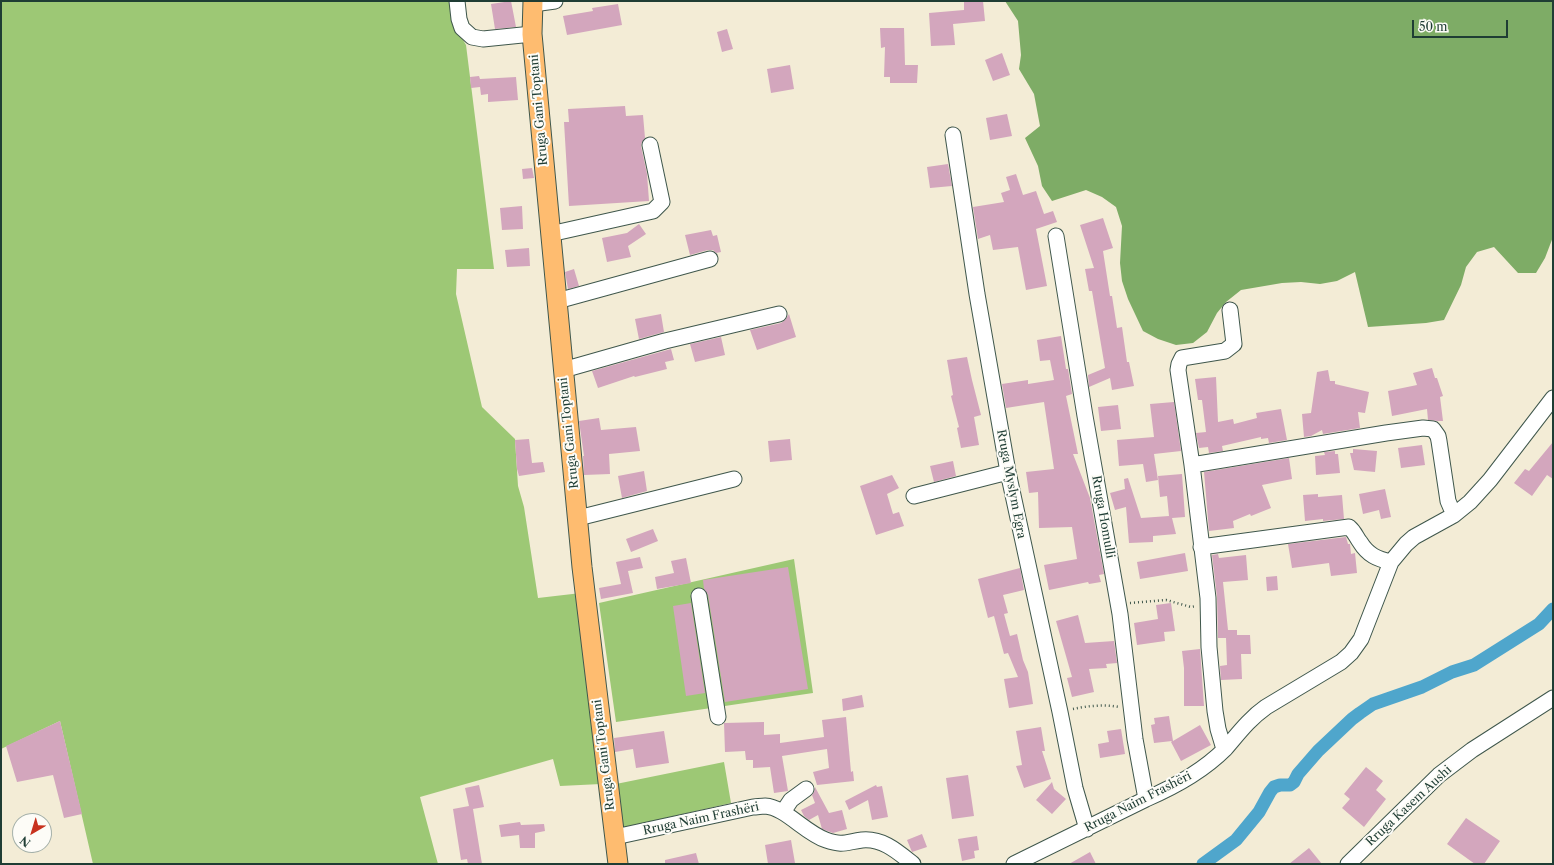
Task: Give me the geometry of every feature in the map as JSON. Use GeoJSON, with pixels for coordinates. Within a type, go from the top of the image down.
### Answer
{"type":"FeatureCollection","features":[{"type":"Feature","properties":{"kind":"main road","name":"Rruga Gani Toptani"},"geometry":{"type":"LineString","coordinates":[[533,3],[532,34],[582,567],[618,864]]}},
{"type":"Feature","properties":{"kind":"street"},"geometry":{"type":"LineString","coordinates":[[457,1],[459,19],[462,28],[472,37],[483,39],[532,34]]}},
{"type":"Feature","properties":{"kind":"street"},"geometry":{"type":"LineString","coordinates":[[533,3],[555,1]]}},
{"type":"Feature","properties":{"kind":"street","name":"Rruga Myslym Egra"},"geometry":{"type":"LineString","coordinates":[[953,135],[977,294],[1008,472],[1075,788],[1087,829]]}},
{"type":"Feature","properties":{"kind":"street"},"geometry":{"type":"LineString","coordinates":[[550,234],[653,211],[662,202],[650,145]]}},
{"type":"Feature","properties":{"kind":"street","name":"Rruga Homulli"},"geometry":{"type":"LineString","coordinates":[[1056,236],[1086,424],[1118,605],[1135,739],[1146,799]]}},
{"type":"Feature","properties":{"kind":"street"},"geometry":{"type":"LineString","coordinates":[[556,300],[710,259]]}},
{"type":"Feature","properties":{"kind":"street"},"geometry":{"type":"LineString","coordinates":[[1224,749],[1218,729],[1215,711],[1209,648],[1208,605],[1192,465],[1178,370],[1182,358],[1225,350],[1234,344],[1230,310]]}},
{"type":"Feature","properties":{"kind":"street"},"geometry":{"type":"LineString","coordinates":[[563,370],[664,341],[780,314]]}},
{"type":"Feature","properties":{"kind":"street","name":"Rruga Naim Frashëri"},"geometry":{"type":"LineString","coordinates":[[1014,864],[1168,789],[1187,778],[1207,765],[1255,715],[1341,662],[1350,653],[1360,639],[1391,562],[1414,537],[1454,515],[1470,502],[1490,480],[1553,398]]}},
{"type":"Feature","properties":{"kind":"street"},"geometry":{"type":"LineString","coordinates":[[1192,465],[1423,428],[1433,430],[1438,436],[1448,501],[1454,515]]}},
{"type":"Feature","properties":{"kind":"street"},"geometry":{"type":"LineString","coordinates":[[914,496],[1008,472]]}},
{"type":"Feature","properties":{"kind":"street"},"geometry":{"type":"LineString","coordinates":[[578,518],[734,479]]}},
{"type":"Feature","properties":{"kind":"street"},"geometry":{"type":"LineString","coordinates":[[1201,547],[1349,527],[1354,531],[1359,541],[1369,554],[1378,559],[1391,562]]}},
{"type":"Feature","properties":{"kind":"street"},"geometry":{"type":"LineString","coordinates":[[699,596],[718,717]]}},
{"type":"Feature","properties":{"kind":"street","name":"Rruga Kasem Aushi"},"geometry":{"type":"LineString","coordinates":[[1348,864],[1439,775],[1472,750],[1553,698]]}},
{"type":"Feature","properties":{"kind":"street"},"geometry":{"type":"LineString","coordinates":[[783,812],[792,800],[806,789]]}},
{"type":"Feature","properties":{"kind":"street","name":"Rruga Naim Frashëri"},"geometry":{"type":"LineString","coordinates":[[614,837],[753,807],[766,806],[783,812],[803,828],[824,840],[848,844],[862,840],[876,841],[890,846],[913,864]]}},
{"type":"Feature","properties":{"kind":"path"},"geometry":{"type":"LineString","coordinates":[[1118,605],[1166,600],[1191,607],[1208,605]]}},
{"type":"Feature","properties":{"kind":"path"},"geometry":{"type":"LineString","coordinates":[[1060,712],[1083,707],[1111,705],[1131,709]]}},
{"type":"Feature","properties":{"kind":"green space"},"geometry":{"type":"Polygon","coordinates":[[[1,1],[451,1],[452,22],[466,45],[494,269],[457,269],[456,294],[482,407],[515,439],[518,486],[524,507],[538,598],[581,593],[601,784],[560,786],[553,759],[420,797],[438,864],[93,864],[60,721],[1,749],[1,1]]]}},
{"type":"Feature","properties":{"kind":"green space"},"geometry":{"type":"Polygon","coordinates":[[[1005,1],[1553,1],[1553,237],[1545,258],[1536,273],[1518,273],[1494,247],[1477,252],[1466,267],[1461,285],[1444,320],[1426,323],[1368,327],[1355,272],[1337,281],[1320,284],[1301,282],[1282,283],[1241,290],[1226,302],[1217,313],[1207,332],[1193,343],[1176,345],[1158,339],[1143,331],[1128,299],[1122,281],[1120,263],[1122,226],[1116,207],[1102,197],[1086,190],[1052,201],[1042,186],[1038,166],[1025,138],[1040,126],[1034,94],[1019,69],[1021,55],[1018,21],[1005,1]]]}},
{"type":"Feature","properties":{"kind":"green space"},"geometry":{"type":"Polygon","coordinates":[[[794,559],[813,693],[616,722],[599,603],[794,559]]]}},
{"type":"Feature","properties":{"kind":"green space"},"geometry":{"type":"Polygon","coordinates":[[[724,762],[731,803],[622,828],[616,784],[724,762]]]}},
{"type":"Feature","properties":{"kind":"building"},"geometry":{"type":"Polygon","coordinates":[[[511,1],[516,27],[495,29],[491,4],[511,1]]]}},
{"type":"Feature","properties":{"kind":"building"},"geometry":{"type":"Polygon","coordinates":[[[964,1],[983,1],[985,21],[953,24],[955,45],[931,46],[929,13],[964,10],[964,1]]]}},
{"type":"Feature","properties":{"kind":"building"},"geometry":{"type":"Polygon","coordinates":[[[618,4],[622,25],[567,35],[563,16],[593,11],[592,8],[618,4]]]}},
{"type":"Feature","properties":{"kind":"building"},"geometry":{"type":"Polygon","coordinates":[[[880,28],[904,28],[905,65],[918,65],[917,83],[890,83],[890,77],[884,77],[885,47],[881,48],[880,28]]]}},
{"type":"Feature","properties":{"kind":"building"},"geometry":{"type":"Polygon","coordinates":[[[727,29],[733,49],[722,52],[717,32],[727,29]]]}},
{"type":"Feature","properties":{"kind":"building"},"geometry":{"type":"Polygon","coordinates":[[[1002,53],[1010,75],[993,81],[985,60],[1002,53]]]}},
{"type":"Feature","properties":{"kind":"building"},"geometry":{"type":"Polygon","coordinates":[[[790,65],[794,89],[771,93],[767,69],[790,65]]]}},
{"type":"Feature","properties":{"kind":"building"},"geometry":{"type":"Polygon","coordinates":[[[479,76],[480,79],[516,77],[518,100],[488,102],[488,94],[481,95],[480,87],[471,88],[470,77],[479,76]]]}},
{"type":"Feature","properties":{"kind":"building"},"geometry":{"type":"Polygon","coordinates":[[[625,106],[626,116],[643,115],[645,138],[641,146],[647,174],[649,201],[569,206],[564,122],[569,122],[568,109],[625,106]]]}},
{"type":"Feature","properties":{"kind":"building"},"geometry":{"type":"Polygon","coordinates":[[[1007,114],[1012,136],[990,140],[986,118],[1007,114]]]}},
{"type":"Feature","properties":{"kind":"building"},"geometry":{"type":"Polygon","coordinates":[[[948,164],[952,186],[930,188],[927,167],[948,164]]]}},
{"type":"Feature","properties":{"kind":"building"},"geometry":{"type":"Polygon","coordinates":[[[532,168],[534,178],[523,179],[522,169],[532,168]]]}},
{"type":"Feature","properties":{"kind":"building"},"geometry":{"type":"Polygon","coordinates":[[[1016,174],[1023,195],[1036,191],[1044,214],[1053,211],[1057,222],[1036,229],[1047,286],[1026,290],[1018,247],[993,250],[990,235],[978,239],[973,207],[1004,202],[1001,193],[1010,190],[1006,177],[1016,174]]]}},
{"type":"Feature","properties":{"kind":"building"},"geometry":{"type":"Polygon","coordinates":[[[522,206],[523,229],[502,230],[500,208],[522,206]]]}},
{"type":"Feature","properties":{"kind":"building"},"geometry":{"type":"Polygon","coordinates":[[[1103,218],[1113,248],[1103,251],[1110,296],[1112,296],[1117,328],[1122,327],[1127,362],[1129,362],[1134,386],[1112,390],[1110,378],[1089,387],[1088,375],[1105,368],[1092,291],[1089,291],[1085,269],[1094,268],[1080,225],[1103,218]]]}},
{"type":"Feature","properties":{"kind":"building"},"geometry":{"type":"Polygon","coordinates":[[[639,224],[646,234],[628,246],[631,257],[607,262],[602,238],[627,233],[639,224]]]}},
{"type":"Feature","properties":{"kind":"building"},"geometry":{"type":"Polygon","coordinates":[[[711,230],[713,236],[717,235],[721,252],[716,253],[713,250],[708,250],[690,255],[685,235],[711,230]]]}},
{"type":"Feature","properties":{"kind":"building"},"geometry":{"type":"Polygon","coordinates":[[[529,248],[530,266],[507,267],[505,250],[529,248]]]}},
{"type":"Feature","properties":{"kind":"building"},"geometry":{"type":"Polygon","coordinates":[[[574,269],[579,286],[568,289],[565,272],[574,269]]]}},
{"type":"Feature","properties":{"kind":"building"},"geometry":{"type":"Polygon","coordinates":[[[661,314],[664,332],[639,339],[635,319],[661,314]]]}},
{"type":"Feature","properties":{"kind":"building"},"geometry":{"type":"Polygon","coordinates":[[[789,314],[796,337],[757,350],[750,330],[781,323],[789,314]]]}},
{"type":"Feature","properties":{"kind":"building"},"geometry":{"type":"Polygon","coordinates":[[[1061,336],[1066,369],[1068,369],[1072,394],[1066,396],[1078,454],[1073,454],[1090,498],[1104,574],[1099,575],[1101,582],[1089,584],[1088,582],[1049,590],[1044,565],[1077,559],[1072,527],[1039,528],[1038,492],[1029,493],[1026,472],[1054,469],[1044,402],[1006,408],[1002,384],[1028,380],[1028,384],[1054,380],[1050,360],[1040,361],[1037,340],[1061,336]]]}},
{"type":"Feature","properties":{"kind":"building"},"geometry":{"type":"Polygon","coordinates":[[[721,337],[725,355],[695,362],[690,344],[721,337]]]}},
{"type":"Feature","properties":{"kind":"building"},"geometry":{"type":"Polygon","coordinates":[[[671,349],[674,360],[665,362],[667,369],[634,376],[598,388],[592,371],[671,349]]]}},
{"type":"Feature","properties":{"kind":"building"},"geometry":{"type":"Polygon","coordinates":[[[967,357],[981,415],[974,417],[979,445],[961,448],[957,428],[959,427],[951,396],[953,395],[947,360],[967,357]]]}},
{"type":"Feature","properties":{"kind":"building"},"geometry":{"type":"Polygon","coordinates":[[[1432,368],[1443,396],[1440,397],[1443,421],[1428,420],[1427,409],[1392,416],[1388,391],[1417,385],[1413,373],[1432,368]]]}},
{"type":"Feature","properties":{"kind":"building"},"geometry":{"type":"Polygon","coordinates":[[[1328,370],[1330,381],[1335,381],[1335,384],[1369,392],[1365,413],[1358,412],[1360,428],[1323,434],[1322,430],[1311,436],[1304,437],[1302,414],[1311,413],[1317,372],[1328,370]]]}},
{"type":"Feature","properties":{"kind":"building"},"geometry":{"type":"Polygon","coordinates":[[[1216,377],[1218,422],[1233,419],[1234,424],[1257,418],[1256,413],[1281,409],[1287,440],[1269,443],[1268,438],[1261,439],[1261,437],[1222,446],[1223,451],[1209,453],[1208,447],[1199,448],[1196,433],[1206,432],[1202,400],[1198,400],[1195,379],[1216,377]]]}},
{"type":"Feature","properties":{"kind":"building"},"geometry":{"type":"Polygon","coordinates":[[[1174,402],[1181,451],[1154,454],[1158,480],[1146,482],[1143,464],[1119,466],[1117,440],[1154,437],[1150,404],[1174,402]]]}},
{"type":"Feature","properties":{"kind":"building"},"geometry":{"type":"Polygon","coordinates":[[[1118,405],[1121,429],[1101,431],[1098,407],[1118,405]]]}},
{"type":"Feature","properties":{"kind":"building"},"geometry":{"type":"Polygon","coordinates":[[[599,418],[601,430],[636,427],[640,451],[609,454],[610,474],[584,475],[584,456],[579,421],[599,418]]]}},
{"type":"Feature","properties":{"kind":"building"},"geometry":{"type":"Polygon","coordinates":[[[529,439],[532,463],[543,462],[545,472],[519,476],[517,469],[515,440],[529,439]]]}},
{"type":"Feature","properties":{"kind":"building"},"geometry":{"type":"Polygon","coordinates":[[[790,439],[792,460],[770,462],[768,441],[790,439]]]}},
{"type":"Feature","properties":{"kind":"building"},"geometry":{"type":"Polygon","coordinates":[[[1553,442],[1553,479],[1547,475],[1532,496],[1514,483],[1525,469],[1529,471],[1553,442]]]}},
{"type":"Feature","properties":{"kind":"building"},"geometry":{"type":"Polygon","coordinates":[[[1422,445],[1425,465],[1401,468],[1398,448],[1422,445]]]}},
{"type":"Feature","properties":{"kind":"building"},"geometry":{"type":"Polygon","coordinates":[[[1353,449],[1377,451],[1375,472],[1354,470],[1350,453],[1353,453],[1353,449]]]}},
{"type":"Feature","properties":{"kind":"building"},"geometry":{"type":"Polygon","coordinates":[[[1335,451],[1335,454],[1338,454],[1340,473],[1316,475],[1315,456],[1325,455],[1324,452],[1335,451]]]}},
{"type":"Feature","properties":{"kind":"building"},"geometry":{"type":"Polygon","coordinates":[[[1289,458],[1292,479],[1262,485],[1271,508],[1233,521],[1234,528],[1209,531],[1204,472],[1289,458]]]}},
{"type":"Feature","properties":{"kind":"building"},"geometry":{"type":"Polygon","coordinates":[[[953,461],[956,476],[934,482],[930,466],[953,461]]]}},
{"type":"Feature","properties":{"kind":"building"},"geometry":{"type":"Polygon","coordinates":[[[644,471],[647,491],[622,498],[618,476],[644,471]]]}},
{"type":"Feature","properties":{"kind":"building"},"geometry":{"type":"Polygon","coordinates":[[[1182,474],[1185,517],[1172,518],[1176,534],[1153,536],[1153,542],[1129,543],[1126,507],[1115,510],[1110,493],[1125,489],[1124,479],[1128,478],[1141,518],[1169,516],[1167,496],[1160,497],[1158,476],[1182,474]]]}},
{"type":"Feature","properties":{"kind":"building"},"geometry":{"type":"Polygon","coordinates":[[[892,475],[899,488],[887,494],[893,514],[899,512],[904,526],[876,535],[860,486],[892,475]]]}},
{"type":"Feature","properties":{"kind":"building"},"geometry":{"type":"Polygon","coordinates":[[[1385,489],[1391,517],[1381,519],[1379,510],[1363,514],[1359,494],[1385,489]]]}},
{"type":"Feature","properties":{"kind":"building"},"geometry":{"type":"Polygon","coordinates":[[[1318,494],[1318,497],[1342,495],[1344,519],[1305,521],[1303,495],[1318,494]]]}},
{"type":"Feature","properties":{"kind":"building"},"geometry":{"type":"Polygon","coordinates":[[[653,529],[658,541],[631,552],[626,539],[653,529]]]}},
{"type":"Feature","properties":{"kind":"building"},"geometry":{"type":"Polygon","coordinates":[[[1346,537],[1348,544],[1350,544],[1351,554],[1355,553],[1357,573],[1331,576],[1329,563],[1292,568],[1288,544],[1346,537]]]}},
{"type":"Feature","properties":{"kind":"building"},"geometry":{"type":"Polygon","coordinates":[[[1185,553],[1188,571],[1140,579],[1137,562],[1185,553]]]}},
{"type":"Feature","properties":{"kind":"building"},"geometry":{"type":"Polygon","coordinates":[[[1218,554],[1219,558],[1246,555],[1248,580],[1223,582],[1228,630],[1237,630],[1237,635],[1250,635],[1251,654],[1241,654],[1242,679],[1221,680],[1220,666],[1227,665],[1226,638],[1218,638],[1217,597],[1212,555],[1218,554]]]}},
{"type":"Feature","properties":{"kind":"building"},"geometry":{"type":"Polygon","coordinates":[[[640,557],[643,568],[628,571],[633,593],[601,599],[599,588],[621,584],[616,562],[640,557]]]}},
{"type":"Feature","properties":{"kind":"building"},"geometry":{"type":"Polygon","coordinates":[[[686,558],[691,583],[657,589],[655,577],[674,573],[671,561],[686,558]]]}},
{"type":"Feature","properties":{"kind":"building"},"geometry":{"type":"Polygon","coordinates":[[[788,567],[808,689],[725,702],[708,595],[704,589],[703,580],[788,567]]]}},
{"type":"Feature","properties":{"kind":"building"},"geometry":{"type":"Polygon","coordinates":[[[1020,568],[1024,590],[1003,595],[1008,613],[1004,614],[1010,636],[1017,634],[1023,660],[1028,672],[1033,704],[1009,708],[1004,679],[1018,677],[1008,653],[1004,654],[994,616],[988,618],[978,579],[1020,568]]]}},
{"type":"Feature","properties":{"kind":"building"},"geometry":{"type":"Polygon","coordinates":[[[1277,576],[1278,590],[1267,591],[1266,577],[1277,576]]]}},
{"type":"Feature","properties":{"kind":"building"},"geometry":{"type":"Polygon","coordinates":[[[691,603],[705,693],[686,696],[673,606],[691,603]]]}},
{"type":"Feature","properties":{"kind":"building"},"geometry":{"type":"Polygon","coordinates":[[[1171,603],[1175,631],[1164,632],[1165,641],[1137,645],[1134,623],[1158,619],[1156,605],[1171,603]]]}},
{"type":"Feature","properties":{"kind":"building"},"geometry":{"type":"Polygon","coordinates":[[[1078,615],[1085,643],[1114,641],[1117,663],[1106,664],[1107,668],[1089,669],[1094,692],[1072,697],[1067,678],[1072,677],[1056,621],[1078,615]]]}},
{"type":"Feature","properties":{"kind":"building"},"geometry":{"type":"Polygon","coordinates":[[[1200,649],[1204,706],[1184,706],[1184,668],[1182,651],[1200,649]]]}},
{"type":"Feature","properties":{"kind":"building"},"geometry":{"type":"Polygon","coordinates":[[[862,695],[864,707],[843,711],[842,699],[862,695]]]}},
{"type":"Feature","properties":{"kind":"building"},"geometry":{"type":"Polygon","coordinates":[[[1169,716],[1173,741],[1200,725],[1211,745],[1181,761],[1171,742],[1172,741],[1154,743],[1151,725],[1155,724],[1154,718],[1169,716]]]}},
{"type":"Feature","properties":{"kind":"building"},"geometry":{"type":"Polygon","coordinates":[[[846,717],[851,772],[853,771],[854,781],[817,785],[813,772],[829,768],[827,749],[782,756],[788,791],[774,793],[770,767],[753,768],[753,760],[746,760],[745,751],[725,752],[724,723],[764,722],[764,735],[780,734],[780,743],[824,737],[822,720],[846,717]]]}},
{"type":"Feature","properties":{"kind":"building"},"geometry":{"type":"Polygon","coordinates":[[[60,721],[82,814],[64,818],[53,775],[17,782],[6,746],[60,721]]]}},
{"type":"Feature","properties":{"kind":"building"},"geometry":{"type":"Polygon","coordinates":[[[1041,727],[1045,751],[1042,751],[1051,779],[1024,788],[1016,766],[1022,765],[1016,731],[1041,727]]]}},
{"type":"Feature","properties":{"kind":"building"},"geometry":{"type":"Polygon","coordinates":[[[1121,729],[1125,754],[1100,758],[1098,744],[1109,742],[1107,731],[1121,729]]]}},
{"type":"Feature","properties":{"kind":"building"},"geometry":{"type":"Polygon","coordinates":[[[664,731],[669,763],[636,768],[633,749],[615,752],[614,738],[664,731]]]}},
{"type":"Feature","properties":{"kind":"building"},"geometry":{"type":"Polygon","coordinates":[[[1366,767],[1383,781],[1376,790],[1386,799],[1364,827],[1342,808],[1350,799],[1344,794],[1366,767]]]}},
{"type":"Feature","properties":{"kind":"building"},"geometry":{"type":"Polygon","coordinates":[[[968,775],[974,816],[952,819],[946,778],[968,775]]]}},
{"type":"Feature","properties":{"kind":"building"},"geometry":{"type":"Polygon","coordinates":[[[1052,782],[1054,789],[1066,799],[1052,814],[1036,800],[1052,782]]]}},
{"type":"Feature","properties":{"kind":"building"},"geometry":{"type":"Polygon","coordinates":[[[479,785],[484,807],[473,809],[482,864],[468,864],[467,859],[461,860],[453,809],[469,806],[465,788],[479,785]]]}},
{"type":"Feature","properties":{"kind":"building"},"geometry":{"type":"Polygon","coordinates":[[[876,785],[877,787],[882,786],[888,817],[872,820],[868,800],[849,810],[845,801],[876,785]]]}},
{"type":"Feature","properties":{"kind":"building"},"geometry":{"type":"Polygon","coordinates":[[[815,787],[829,813],[842,810],[847,829],[833,833],[822,829],[818,815],[809,820],[804,816],[801,810],[815,803],[812,795],[815,787]]]}},
{"type":"Feature","properties":{"kind":"building"},"geometry":{"type":"Polygon","coordinates":[[[1466,818],[1500,841],[1484,864],[1475,864],[1447,844],[1466,818]]]}},
{"type":"Feature","properties":{"kind":"building"},"geometry":{"type":"Polygon","coordinates":[[[520,822],[521,825],[544,824],[545,831],[535,833],[535,848],[520,848],[519,835],[501,837],[499,825],[520,822]]]}},
{"type":"Feature","properties":{"kind":"building"},"geometry":{"type":"Polygon","coordinates":[[[922,834],[927,847],[912,852],[907,840],[922,834]]]}},
{"type":"Feature","properties":{"kind":"building"},"geometry":{"type":"Polygon","coordinates":[[[977,836],[979,850],[974,851],[975,858],[962,861],[958,839],[977,836]]]}},
{"type":"Feature","properties":{"kind":"building"},"geometry":{"type":"Polygon","coordinates":[[[791,840],[795,863],[768,864],[765,845],[791,840]]]}},
{"type":"Feature","properties":{"kind":"building"},"geometry":{"type":"Polygon","coordinates":[[[1309,848],[1322,864],[1289,864],[1309,848]]]}},
{"type":"Feature","properties":{"kind":"building"},"geometry":{"type":"Polygon","coordinates":[[[1090,852],[1096,864],[1069,864],[1090,852]]]}},
{"type":"Feature","properties":{"kind":"building"},"geometry":{"type":"Polygon","coordinates":[[[696,853],[699,864],[665,864],[665,860],[696,853]]]}},
{"type":"Feature","properties":{"kind":"waterway"},"geometry":{"type":"LineString","coordinates":[[1203,864],[1236,840],[1259,812],[1274,787],[1280,785],[1290,785],[1294,782],[1298,774],[1318,751],[1360,713],[1373,704],[1422,687],[1452,672],[1474,665],[1539,624],[1553,609]]}}]}
